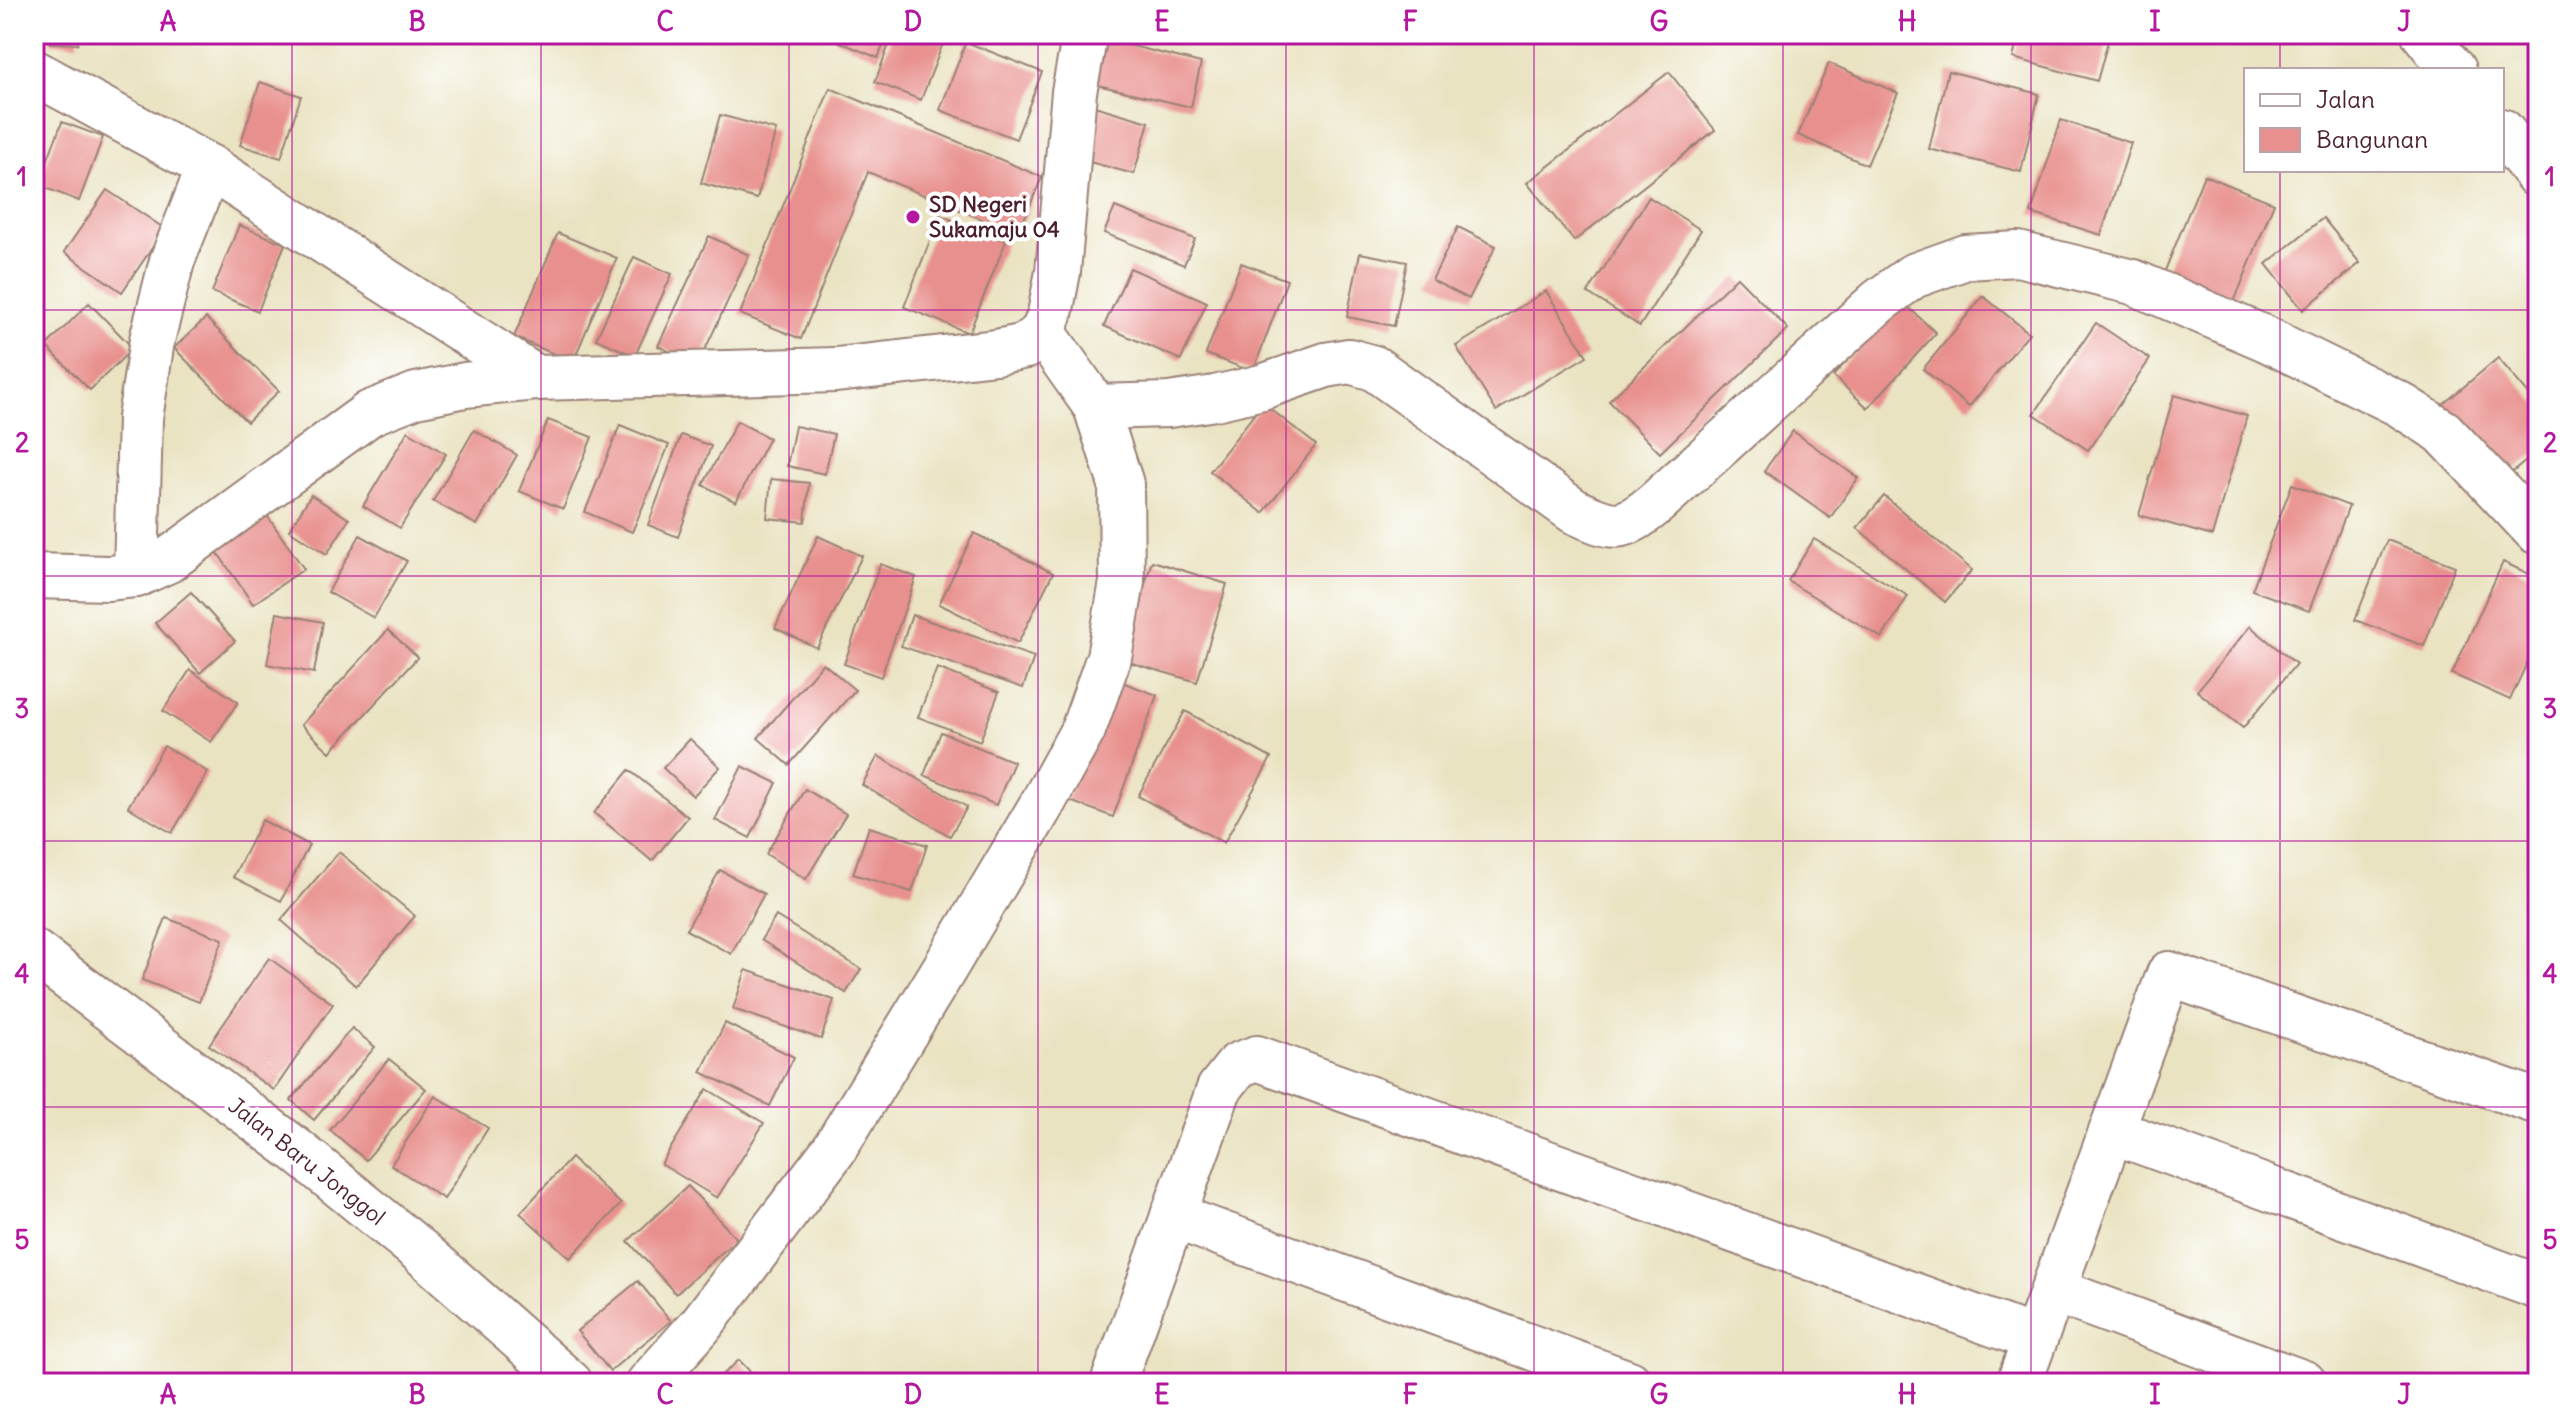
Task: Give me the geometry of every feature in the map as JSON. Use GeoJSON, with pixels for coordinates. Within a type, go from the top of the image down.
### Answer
{"type":"FeatureCollection","features":[{"type":"Feature","properties":{"kind":"street"},"geometry":{"type":"LineString","coordinates":[[34,576],[109,578],[136,575],[167,561],[370,413],[416,395],[465,385],[536,378],[836,370],[1026,346],[1043,332],[1050,314],[1058,272],[1074,92],[1085,34]]}},
{"type":"Feature","properties":{"kind":"street"},"geometry":{"type":"LineString","coordinates":[[2424,34],[2451,68]]}},
{"type":"Feature","properties":{"kind":"street"},"geometry":{"type":"LineString","coordinates":[[34,72],[209,167],[536,378]]}},
{"type":"Feature","properties":{"kind":"street"},"geometry":{"type":"LineString","coordinates":[[2504,134],[2538,176]]}},
{"type":"Feature","properties":{"kind":"street"},"geometry":{"type":"LineString","coordinates":[[136,575],[140,418],[152,340],[172,261],[209,167]]}},
{"type":"Feature","properties":{"kind":"street"},"geometry":{"type":"LineString","coordinates":[[1096,407],[1169,405],[1215,398],[1349,361],[1374,368],[1574,511],[1618,526],[1634,521],[1655,504],[1879,301],[1913,276],[1966,257],[2018,254],[2133,282],[2264,338],[2399,404],[2443,432],[2536,531]]}},
{"type":"Feature","properties":{"kind":"street"},"geometry":{"type":"LineString","coordinates":[[649,1383],[700,1326],[833,1151],[952,958],[1083,730],[1109,657],[1122,582],[1121,484],[1096,407],[1043,332]]}},
{"type":"Feature","properties":{"kind":"street","name":"Jalan Baru Jonggol"},"geometry":{"type":"LineString","coordinates":[[34,952],[296,1150],[419,1250],[570,1383]]}},
{"type":"Feature","properties":{"kind":"street"},"geometry":{"type":"LineString","coordinates":[[2019,1383],[2169,974],[2534,1094]]}},
{"type":"Feature","properties":{"kind":"street"},"geometry":{"type":"LineString","coordinates":[[1115,1382],[1219,1089],[1238,1065],[1257,1058],[2035,1339]]}},
{"type":"Feature","properties":{"kind":"street"},"geometry":{"type":"LineString","coordinates":[[2112,1131],[2538,1287]]}},
{"type":"Feature","properties":{"kind":"street"},"geometry":{"type":"LineString","coordinates":[[1173,1216],[1629,1383]]}},
{"type":"Feature","properties":{"kind":"street"},"geometry":{"type":"LineString","coordinates":[[2053,1290],[2304,1383]]}},
{"type":"Feature","properties":{"kind":"building"},"geometry":{"type":"Polygon","coordinates":[[[50,34],[78,34],[78,44],[50,43],[50,34]]]}},
{"type":"Feature","properties":{"kind":"building"},"geometry":{"type":"Polygon","coordinates":[[[838,34],[888,34],[878,58],[835,40],[838,34]]]}},
{"type":"Feature","properties":{"kind":"building"},"geometry":{"type":"Polygon","coordinates":[[[893,34],[935,34],[945,38],[921,100],[875,82],[893,34]]]}},
{"type":"Feature","properties":{"kind":"building"},"geometry":{"type":"Polygon","coordinates":[[[1145,34],[1179,34],[1175,45],[1145,34]]]}},
{"type":"Feature","properties":{"kind":"building"},"geometry":{"type":"Polygon","coordinates":[[[2019,34],[2110,34],[2097,81],[2013,58],[2019,34]]]}},
{"type":"Feature","properties":{"kind":"building"},"geometry":{"type":"Polygon","coordinates":[[[1100,38],[1201,63],[1191,107],[1089,83],[1100,38]]]}},
{"type":"Feature","properties":{"kind":"building"},"geometry":{"type":"Polygon","coordinates":[[[966,42],[1042,72],[1016,139],[940,110],[966,42]]]}},
{"type":"Feature","properties":{"kind":"building"},"geometry":{"type":"Polygon","coordinates":[[[1829,63],[1898,93],[1867,165],[1798,135],[1829,63]]]}},
{"type":"Feature","properties":{"kind":"building"},"geometry":{"type":"Polygon","coordinates":[[[1948,71],[2039,94],[2021,172],[1929,149],[1948,71]]]}},
{"type":"Feature","properties":{"kind":"building"},"geometry":{"type":"Polygon","coordinates":[[[1669,72],[1715,130],[1574,241],[1527,183],[1669,72]]]}},
{"type":"Feature","properties":{"kind":"building"},"geometry":{"type":"Polygon","coordinates":[[[34,82],[50,87],[35,136],[34,136],[34,82]]]}},
{"type":"Feature","properties":{"kind":"building"},"geometry":{"type":"Polygon","coordinates":[[[260,82],[301,96],[281,158],[240,145],[260,82]]]}},
{"type":"Feature","properties":{"kind":"building"},"geometry":{"type":"Polygon","coordinates":[[[830,88],[1042,177],[1018,234],[868,172],[801,339],[740,314],[830,88]]]}},
{"type":"Feature","properties":{"kind":"building"},"geometry":{"type":"Polygon","coordinates":[[[1091,105],[1149,122],[1134,174],[1075,158],[1091,105]]]}},
{"type":"Feature","properties":{"kind":"building"},"geometry":{"type":"Polygon","coordinates":[[[720,115],[776,130],[757,199],[701,183],[720,115]]]}},
{"type":"Feature","properties":{"kind":"building"},"geometry":{"type":"Polygon","coordinates":[[[2061,120],[2131,143],[2101,235],[2031,213],[2061,120]]]}},
{"type":"Feature","properties":{"kind":"building"},"geometry":{"type":"Polygon","coordinates":[[[62,122],[103,137],[79,201],[38,185],[62,122]]]}},
{"type":"Feature","properties":{"kind":"building"},"geometry":{"type":"Polygon","coordinates":[[[2204,175],[2274,203],[2234,302],[2164,273],[2204,175]]]}},
{"type":"Feature","properties":{"kind":"building"},"geometry":{"type":"Polygon","coordinates":[[[107,190],[165,229],[122,292],[64,252],[107,190]]]}},
{"type":"Feature","properties":{"kind":"building"},"geometry":{"type":"Polygon","coordinates":[[[1649,197],[1701,230],[1640,326],[1588,293],[1649,197]]]}},
{"type":"Feature","properties":{"kind":"building"},"geometry":{"type":"Polygon","coordinates":[[[1115,207],[1195,239],[1184,265],[1104,233],[1115,207]]]}},
{"type":"Feature","properties":{"kind":"building"},"geometry":{"type":"Polygon","coordinates":[[[940,215],[1006,241],[969,333],[904,307],[940,215]]]}},
{"type":"Feature","properties":{"kind":"building"},"geometry":{"type":"Polygon","coordinates":[[[2323,218],[2360,263],[2303,310],[2266,264],[2323,218]]]}},
{"type":"Feature","properties":{"kind":"building"},"geometry":{"type":"Polygon","coordinates":[[[239,225],[285,244],[258,311],[212,292],[239,225]]]}},
{"type":"Feature","properties":{"kind":"building"},"geometry":{"type":"Polygon","coordinates":[[[1458,227],[1496,246],[1469,299],[1432,280],[1458,227]]]}},
{"type":"Feature","properties":{"kind":"building"},"geometry":{"type":"Polygon","coordinates":[[[558,233],[617,258],[573,362],[514,337],[558,233]]]}},
{"type":"Feature","properties":{"kind":"building"},"geometry":{"type":"Polygon","coordinates":[[[709,236],[749,255],[698,365],[658,346],[709,236]]]}},
{"type":"Feature","properties":{"kind":"building"},"geometry":{"type":"Polygon","coordinates":[[[1360,253],[1407,262],[1394,326],[1347,317],[1360,253]]]}},
{"type":"Feature","properties":{"kind":"building"},"geometry":{"type":"Polygon","coordinates":[[[634,257],[672,274],[635,356],[596,339],[634,257]]]}},
{"type":"Feature","properties":{"kind":"building"},"geometry":{"type":"Polygon","coordinates":[[[1241,263],[1287,280],[1253,372],[1206,354],[1241,263]]]}},
{"type":"Feature","properties":{"kind":"building"},"geometry":{"type":"Polygon","coordinates":[[[1130,268],[1207,302],[1181,360],[1104,326],[1130,268]]]}},
{"type":"Feature","properties":{"kind":"building"},"geometry":{"type":"Polygon","coordinates":[[[1737,277],[1788,329],[1660,453],[1609,401],[1737,277]]]}},
{"type":"Feature","properties":{"kind":"building"},"geometry":{"type":"Polygon","coordinates":[[[1546,291],[1587,356],[1496,411],[1456,346],[1546,291]]]}},
{"type":"Feature","properties":{"kind":"building"},"geometry":{"type":"Polygon","coordinates":[[[1983,296],[2029,333],[1969,407],[1923,369],[1983,296]]]}},
{"type":"Feature","properties":{"kind":"building"},"geometry":{"type":"Polygon","coordinates":[[[1902,301],[1936,333],[1868,408],[1833,376],[1902,301]]]}},
{"type":"Feature","properties":{"kind":"building"},"geometry":{"type":"Polygon","coordinates":[[[89,303],[133,348],[90,390],[46,346],[89,303]]]}},
{"type":"Feature","properties":{"kind":"building"},"geometry":{"type":"Polygon","coordinates":[[[206,318],[279,391],[247,422],[174,348],[206,318]]]}},
{"type":"Feature","properties":{"kind":"building"},"geometry":{"type":"Polygon","coordinates":[[[2096,323],[2150,359],[2088,450],[2034,414],[2096,323]]]}},
{"type":"Feature","properties":{"kind":"building"},"geometry":{"type":"Polygon","coordinates":[[[2498,358],[2538,405],[2538,451],[2497,485],[2435,411],[2498,358]]]}},
{"type":"Feature","properties":{"kind":"building"},"geometry":{"type":"Polygon","coordinates":[[[2174,395],[2247,416],[2212,536],[2139,515],[2174,395]]]}},
{"type":"Feature","properties":{"kind":"building"},"geometry":{"type":"Polygon","coordinates":[[[1263,403],[1316,445],[1263,513],[1210,471],[1263,403]]]}},
{"type":"Feature","properties":{"kind":"building"},"geometry":{"type":"Polygon","coordinates":[[[548,420],[592,437],[563,509],[519,491],[548,420]]]}},
{"type":"Feature","properties":{"kind":"building"},"geometry":{"type":"Polygon","coordinates":[[[737,421],[769,438],[736,502],[703,485],[737,421]]]}},
{"type":"Feature","properties":{"kind":"building"},"geometry":{"type":"Polygon","coordinates":[[[620,425],[669,445],[632,532],[585,512],[620,425]]]}},
{"type":"Feature","properties":{"kind":"building"},"geometry":{"type":"Polygon","coordinates":[[[795,426],[834,434],[825,474],[787,466],[795,426]]]}},
{"type":"Feature","properties":{"kind":"building"},"geometry":{"type":"Polygon","coordinates":[[[474,430],[517,455],[477,525],[433,501],[474,430]]]}},
{"type":"Feature","properties":{"kind":"building"},"geometry":{"type":"Polygon","coordinates":[[[408,431],[446,454],[400,528],[363,506],[408,431]]]}},
{"type":"Feature","properties":{"kind":"building"},"geometry":{"type":"Polygon","coordinates":[[[1793,431],[1858,478],[1830,518],[1764,471],[1793,431]]]}},
{"type":"Feature","properties":{"kind":"building"},"geometry":{"type":"Polygon","coordinates":[[[681,435],[711,446],[678,537],[648,525],[681,435]]]}},
{"type":"Feature","properties":{"kind":"building"},"geometry":{"type":"Polygon","coordinates":[[[771,479],[809,483],[805,522],[767,518],[771,479]]]}},
{"type":"Feature","properties":{"kind":"building"},"geometry":{"type":"Polygon","coordinates":[[[2292,484],[2349,506],[2309,611],[2252,590],[2292,484]]]}},
{"type":"Feature","properties":{"kind":"building"},"geometry":{"type":"Polygon","coordinates":[[[311,495],[349,519],[327,554],[289,530],[311,495]]]}},
{"type":"Feature","properties":{"kind":"building"},"geometry":{"type":"Polygon","coordinates":[[[1884,496],[1972,570],[1945,602],[1857,528],[1884,496]]]}},
{"type":"Feature","properties":{"kind":"building"},"geometry":{"type":"Polygon","coordinates":[[[266,514],[304,569],[253,604],[215,549],[266,514]]]}},
{"type":"Feature","properties":{"kind":"building"},"geometry":{"type":"Polygon","coordinates":[[[974,533],[1053,573],[1018,643],[939,604],[974,533]]]}},
{"type":"Feature","properties":{"kind":"building"},"geometry":{"type":"Polygon","coordinates":[[[360,535],[407,561],[374,618],[328,592],[360,535]]]}},
{"type":"Feature","properties":{"kind":"building"},"geometry":{"type":"Polygon","coordinates":[[[818,536],[862,556],[817,648],[775,628],[818,536]]]}},
{"type":"Feature","properties":{"kind":"building"},"geometry":{"type":"Polygon","coordinates":[[[1814,539],[1908,596],[1882,638],[1788,581],[1814,539]]]}},
{"type":"Feature","properties":{"kind":"building"},"geometry":{"type":"Polygon","coordinates":[[[2387,540],[2455,566],[2424,646],[2355,620],[2387,540]]]}},
{"type":"Feature","properties":{"kind":"building"},"geometry":{"type":"Polygon","coordinates":[[[1152,561],[1227,584],[1197,682],[1122,660],[1152,561]]]}},
{"type":"Feature","properties":{"kind":"building"},"geometry":{"type":"Polygon","coordinates":[[[2503,562],[2538,578],[2538,639],[2510,700],[2452,674],[2503,562]]]}},
{"type":"Feature","properties":{"kind":"building"},"geometry":{"type":"Polygon","coordinates":[[[880,564],[916,577],[881,677],[844,664],[880,564]]]}},
{"type":"Feature","properties":{"kind":"building"},"geometry":{"type":"Polygon","coordinates":[[[191,592],[235,641],[200,673],[155,623],[191,592]]]}},
{"type":"Feature","properties":{"kind":"building"},"geometry":{"type":"Polygon","coordinates":[[[277,613],[323,622],[314,673],[267,664],[277,613]]]}},
{"type":"Feature","properties":{"kind":"building"},"geometry":{"type":"Polygon","coordinates":[[[912,615],[1034,657],[1023,688],[901,646],[912,615]]]}},
{"type":"Feature","properties":{"kind":"building"},"geometry":{"type":"Polygon","coordinates":[[[2250,626],[2296,664],[2243,728],[2197,691],[2250,626]]]}},
{"type":"Feature","properties":{"kind":"building"},"geometry":{"type":"Polygon","coordinates":[[[388,630],[418,657],[330,752],[301,725],[388,630]]]}},
{"type":"Feature","properties":{"kind":"building"},"geometry":{"type":"Polygon","coordinates":[[[823,663],[855,690],[789,765],[758,738],[823,663]]]}},
{"type":"Feature","properties":{"kind":"building"},"geometry":{"type":"Polygon","coordinates":[[[937,668],[999,692],[980,741],[918,717],[937,668]]]}},
{"type":"Feature","properties":{"kind":"building"},"geometry":{"type":"Polygon","coordinates":[[[190,670],[238,702],[211,742],[163,711],[190,670]]]}},
{"type":"Feature","properties":{"kind":"building"},"geometry":{"type":"Polygon","coordinates":[[[1111,678],[1157,695],[1113,817],[1067,800],[1111,678]]]}},
{"type":"Feature","properties":{"kind":"building"},"geometry":{"type":"Polygon","coordinates":[[[1185,711],[1271,758],[1224,843],[1138,796],[1185,711]]]}},
{"type":"Feature","properties":{"kind":"building"},"geometry":{"type":"Polygon","coordinates":[[[941,732],[1014,762],[996,805],[924,775],[941,732]]]}},
{"type":"Feature","properties":{"kind":"building"},"geometry":{"type":"Polygon","coordinates":[[[690,739],[720,767],[693,796],[663,768],[690,739]]]}},
{"type":"Feature","properties":{"kind":"building"},"geometry":{"type":"Polygon","coordinates":[[[164,746],[208,772],[172,833],[128,807],[164,746]]]}},
{"type":"Feature","properties":{"kind":"building"},"geometry":{"type":"Polygon","coordinates":[[[878,756],[967,807],[950,836],[862,785],[878,756]]]}},
{"type":"Feature","properties":{"kind":"building"},"geometry":{"type":"Polygon","coordinates":[[[742,766],[777,783],[750,838],[715,820],[742,766]]]}},
{"type":"Feature","properties":{"kind":"building"},"geometry":{"type":"Polygon","coordinates":[[[629,770],[688,817],[652,861],[594,813],[629,770]]]}},
{"type":"Feature","properties":{"kind":"building"},"geometry":{"type":"Polygon","coordinates":[[[805,789],[846,814],[806,879],[766,854],[805,789]]]}},
{"type":"Feature","properties":{"kind":"building"},"geometry":{"type":"Polygon","coordinates":[[[262,820],[309,845],[281,901],[233,877],[262,820]]]}},
{"type":"Feature","properties":{"kind":"building"},"geometry":{"type":"Polygon","coordinates":[[[869,827],[927,845],[912,892],[853,874],[869,827]]]}},
{"type":"Feature","properties":{"kind":"building"},"geometry":{"type":"Polygon","coordinates":[[[339,852],[415,916],[356,986],[281,920],[339,852]]]}},
{"type":"Feature","properties":{"kind":"building"},"geometry":{"type":"Polygon","coordinates":[[[720,870],[764,894],[731,954],[686,930],[720,870]]]}},
{"type":"Feature","properties":{"kind":"building"},"geometry":{"type":"Polygon","coordinates":[[[776,916],[861,969],[846,993],[761,940],[776,916]]]}},
{"type":"Feature","properties":{"kind":"building"},"geometry":{"type":"Polygon","coordinates":[[[166,918],[223,939],[199,1002],[142,980],[166,918]]]}},
{"type":"Feature","properties":{"kind":"building"},"geometry":{"type":"Polygon","coordinates":[[[269,958],[333,1004],[274,1090],[209,1045],[269,958]]]}},
{"type":"Feature","properties":{"kind":"building"},"geometry":{"type":"Polygon","coordinates":[[[746,970],[834,1000],[821,1039],[733,1009],[746,970]]]}},
{"type":"Feature","properties":{"kind":"building"},"geometry":{"type":"Polygon","coordinates":[[[725,1023],[794,1057],[770,1106],[701,1072],[725,1023]]]}},
{"type":"Feature","properties":{"kind":"building"},"geometry":{"type":"Polygon","coordinates":[[[352,1028],[375,1047],[314,1120],[291,1100],[352,1028]]]}},
{"type":"Feature","properties":{"kind":"building"},"geometry":{"type":"Polygon","coordinates":[[[389,1059],[426,1089],[366,1160],[330,1130],[389,1059]]]}},
{"type":"Feature","properties":{"kind":"building"},"geometry":{"type":"Polygon","coordinates":[[[707,1089],[764,1123],[717,1198],[661,1164],[707,1089]]]}},
{"type":"Feature","properties":{"kind":"building"},"geometry":{"type":"Polygon","coordinates":[[[435,1096],[488,1128],[444,1199],[391,1165],[435,1096]]]}},
{"type":"Feature","properties":{"kind":"building"},"geometry":{"type":"Polygon","coordinates":[[[571,1158],[621,1204],[570,1258],[520,1213],[571,1158]]]}},
{"type":"Feature","properties":{"kind":"building"},"geometry":{"type":"Polygon","coordinates":[[[688,1186],[737,1239],[676,1294],[628,1241],[688,1186]]]}},
{"type":"Feature","properties":{"kind":"building"},"geometry":{"type":"Polygon","coordinates":[[[638,1281],[671,1321],[610,1371],[577,1331],[638,1281]]]}},
{"type":"Feature","properties":{"kind":"building"},"geometry":{"type":"Polygon","coordinates":[[[739,1360],[761,1383],[714,1383],[739,1360]]]}},
{"type":"Feature","properties":{"kind":"place","name":"SD Negeri Sukamaju 04"},"geometry":{"type":"Point","coordinates":[913,217]}}]}
